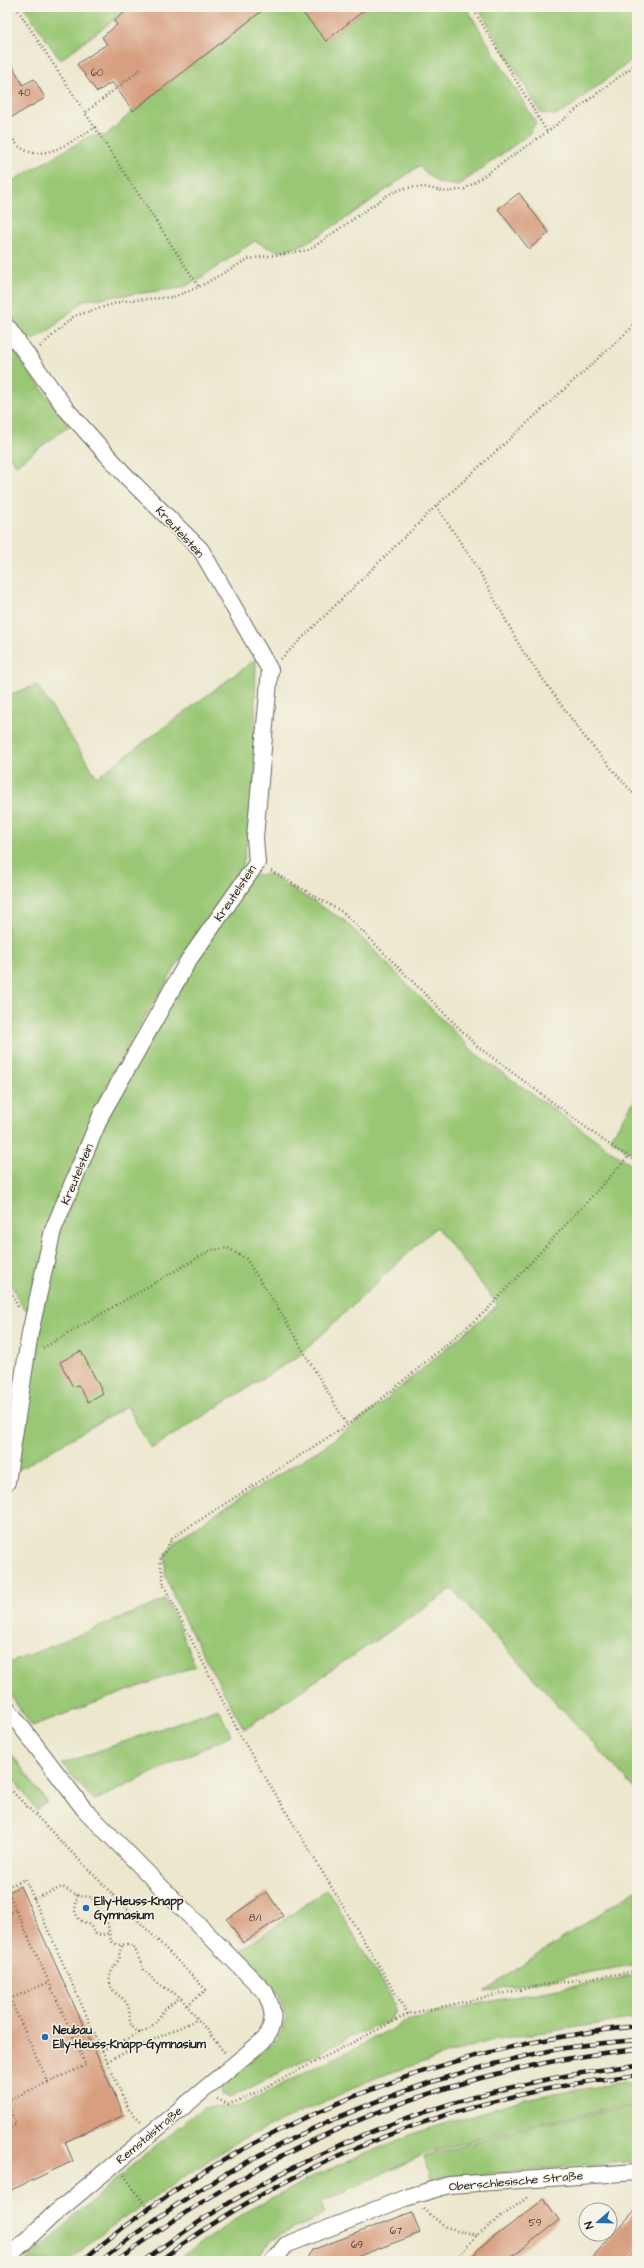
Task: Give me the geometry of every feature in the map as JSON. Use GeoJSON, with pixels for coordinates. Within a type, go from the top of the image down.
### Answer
{"type":"FeatureCollection","features":[{"type":"Feature","properties":{"kind":"street","name":"Kreutelstein"},"geometry":{"type":"LineString","coordinates":[[7,327],[66,409],[126,476],[201,550],[270,670],[255,837],[257,863],[188,961],[102,1113],[53,1230],[26,1358],[7,1482]]}},
{"type":"Feature","properties":{"kind":"street","name":"Remstalstraße"},"geometry":{"type":"LineString","coordinates":[[7,1708],[84,1808],[265,1992],[271,2004],[274,2018],[272,2028],[265,2038],[54,2215],[7,2258]]}},
{"type":"Feature","properties":{"kind":"street","name":"Oberschlesische Straße"},"geometry":{"type":"LineString","coordinates":[[273,2261],[286,2245],[405,2198],[449,2185],[637,2172]]}},
{"type":"Feature","properties":{"kind":"path"},"geometry":{"type":"LineString","coordinates":[[16,7],[96,127],[199,287]]}},
{"type":"Feature","properties":{"kind":"path"},"geometry":{"type":"LineString","coordinates":[[472,7],[546,132]]}},
{"type":"Feature","properties":{"kind":"path"},"geometry":{"type":"LineString","coordinates":[[29,357],[74,316],[123,301],[173,297],[199,287],[248,259],[309,250],[389,194],[405,188],[424,187],[447,192],[465,189],[546,132],[637,63]]}},
{"type":"Feature","properties":{"kind":"path"},"geometry":{"type":"LineString","coordinates":[[86,112],[142,68]]}},
{"type":"Feature","properties":{"kind":"path"},"geometry":{"type":"LineString","coordinates":[[7,130],[20,148],[37,153],[58,150],[96,127]]}},
{"type":"Feature","properties":{"kind":"path"},"geometry":{"type":"LineString","coordinates":[[270,670],[436,506],[637,323]]}},
{"type":"Feature","properties":{"kind":"path"},"geometry":{"type":"LineString","coordinates":[[436,506],[476,564],[522,650],[582,735],[637,798]]}},
{"type":"Feature","properties":{"kind":"path"},"geometry":{"type":"LineString","coordinates":[[257,863],[344,913],[478,1046],[628,1157],[637,1162]]}},
{"type":"Feature","properties":{"kind":"path"},"geometry":{"type":"LineString","coordinates":[[408,2014],[241,1737],[164,1586],[160,1560],[172,1538],[347,1425],[384,1398],[487,1310],[628,1157]]}},
{"type":"Feature","properties":{"kind":"path"},"geometry":{"type":"LineString","coordinates":[[26,1358],[211,1250],[228,1248],[246,1259],[278,1308],[347,1425]]}},
{"type":"Feature","properties":{"kind":"path"},"geometry":{"type":"LineString","coordinates":[[7,1786],[206,1990],[187,2005]]}},
{"type":"Feature","properties":{"kind":"path"},"geometry":{"type":"LineString","coordinates":[[7,2129],[16,2125],[7,2102],[86,2065],[7,1888],[25,1879],[129,2110],[153,2132]]}},
{"type":"Feature","properties":{"kind":"path"},"geometry":{"type":"LineString","coordinates":[[34,1900],[62,1887],[77,1895],[91,1897],[107,1921],[111,1941],[117,1945],[129,1944],[134,1947],[144,1970],[156,1982],[180,1997],[234,2064]]}},
{"type":"Feature","properties":{"kind":"path"},"geometry":{"type":"LineString","coordinates":[[77,1895],[75,1912],[79,1920],[90,1925],[96,1934],[102,1935],[109,1933]]}},
{"type":"Feature","properties":{"kind":"path"},"geometry":{"type":"LineString","coordinates":[[7,1914],[16,1910]]}},
{"type":"Feature","properties":{"kind":"path"},"geometry":{"type":"LineString","coordinates":[[122,1945],[119,1953],[120,1957],[112,1970],[109,1982],[114,1993],[126,2003],[130,2024],[134,2030],[140,2033]]}},
{"type":"Feature","properties":{"kind":"path"},"geometry":{"type":"LineString","coordinates":[[206,2087],[219,2101],[228,2104],[239,2101],[334,2050],[408,2014],[542,1985],[637,1970]]}},
{"type":"Feature","properties":{"kind":"path"},"geometry":{"type":"LineString","coordinates":[[48,2082],[10,1999],[49,1982]]}},
{"type":"Feature","properties":{"kind":"path"},"geometry":{"type":"LineString","coordinates":[[102,2050],[140,2033],[155,2023],[164,2010],[180,1997]]}},
{"type":"Feature","properties":{"kind":"path"},"geometry":{"type":"LineString","coordinates":[[107,2061],[198,2019]]}},
{"type":"Feature","properties":{"kind":"path"},"geometry":{"type":"LineString","coordinates":[[126,2178],[148,2209]]}},
{"type":"Feature","properties":{"kind":"path"},"geometry":{"type":"LineString","coordinates":[[454,2261],[477,2235],[526,2199]]}},
{"type":"Feature","properties":{"kind":"path"},"geometry":{"type":"LineString","coordinates":[[422,2208],[446,2227],[477,2235]]}},
{"type":"Feature","properties":{"kind":"green space"},"geometry":{"type":"Polygon","coordinates":[[[24,7],[131,7],[60,60],[24,7]]]}},
{"type":"Feature","properties":{"kind":"green space"},"geometry":{"type":"Polygon","coordinates":[[[267,7],[298,7],[326,41],[368,7],[466,7],[536,123],[528,135],[458,186],[438,183],[419,166],[350,216],[309,241],[292,249],[278,251],[255,241],[199,279],[182,288],[84,300],[51,329],[35,339],[26,339],[7,317],[7,184],[90,136],[105,136],[133,111],[267,7]]]}},
{"type":"Feature","properties":{"kind":"green space"},"geometry":{"type":"Polygon","coordinates":[[[478,7],[637,7],[637,56],[565,111],[555,115],[541,113],[478,7]]]}},
{"type":"Feature","properties":{"kind":"green space"},"geometry":{"type":"Polygon","coordinates":[[[7,341],[69,426],[16,465],[7,454],[7,341]]]}},
{"type":"Feature","properties":{"kind":"green space"},"geometry":{"type":"Polygon","coordinates":[[[256,659],[255,705],[257,752],[251,813],[241,877],[190,944],[140,1025],[102,1095],[74,1161],[27,1311],[19,1301],[7,1275],[7,695],[37,685],[97,777],[256,659]]]}},
{"type":"Feature","properties":{"kind":"green space"},"geometry":{"type":"Polygon","coordinates":[[[268,874],[345,921],[476,1054],[637,1169],[637,1650],[632,1654],[637,1660],[637,1791],[452,1589],[244,1729],[179,1610],[165,1574],[166,1556],[175,1541],[216,1513],[325,1446],[378,1406],[498,1305],[436,1227],[300,1355],[151,1449],[127,1406],[13,1473],[38,1308],[64,1219],[92,1143],[199,952],[249,876],[268,874]]]}},
{"type":"Feature","properties":{"kind":"green space"},"geometry":{"type":"Polygon","coordinates":[[[637,1096],[637,1156],[610,1139],[637,1096]]]}},
{"type":"Feature","properties":{"kind":"green space"},"geometry":{"type":"Polygon","coordinates":[[[165,1600],[176,1619],[195,1666],[32,1726],[7,1691],[7,1664],[165,1600]]]}},
{"type":"Feature","properties":{"kind":"green space"},"geometry":{"type":"Polygon","coordinates":[[[218,1708],[231,1735],[94,1801],[62,1764],[218,1708]]]}},
{"type":"Feature","properties":{"kind":"green space"},"geometry":{"type":"Polygon","coordinates":[[[7,1748],[47,1802],[36,1810],[7,1770],[7,1748]]]}},
{"type":"Feature","properties":{"kind":"green space"},"geometry":{"type":"Polygon","coordinates":[[[327,1889],[395,2005],[395,2015],[387,2022],[346,2039],[232,2097],[222,2095],[221,2085],[279,2038],[286,2018],[279,1994],[237,1953],[327,1889]]]}},
{"type":"Feature","properties":{"kind":"green space"},"geometry":{"type":"Polygon","coordinates":[[[637,1889],[637,1964],[484,1991],[637,1889]]]}},
{"type":"Feature","properties":{"kind":"green space"},"geometry":{"type":"Polygon","coordinates":[[[637,1975],[637,2018],[492,2040],[380,2076],[236,2142],[93,2239],[70,2261],[25,2261],[123,2173],[203,2107],[240,2106],[411,2019],[486,2002],[637,1975]]]}},
{"type":"Feature","properties":{"kind":"green space"},"geometry":{"type":"Polygon","coordinates":[[[637,2080],[637,2104],[529,2125],[425,2154],[320,2203],[324,2214],[272,2239],[257,2261],[175,2261],[246,2212],[318,2174],[415,2133],[524,2099],[637,2080]]]}},
{"type":"Feature","properties":{"kind":"green space"},"geometry":{"type":"Polygon","coordinates":[[[637,2106],[637,2161],[430,2179],[424,2157],[533,2126],[637,2106]]]}},
{"type":"Feature","properties":{"kind":"building"},"geometry":{"type":"Polygon","coordinates":[[[131,7],[267,7],[133,111],[112,82],[97,92],[77,64],[107,44],[102,37],[117,25],[114,21],[131,7]]]}},
{"type":"Feature","properties":{"kind":"building"},"geometry":{"type":"Polygon","coordinates":[[[298,7],[368,7],[326,41],[298,7]]]}},
{"type":"Feature","properties":{"kind":"building"},"geometry":{"type":"Polygon","coordinates":[[[7,56],[23,85],[34,79],[45,98],[7,120],[7,56]]]}},
{"type":"Feature","properties":{"kind":"building"},"geometry":{"type":"Polygon","coordinates":[[[519,193],[549,233],[529,249],[498,209],[519,193]]]}},
{"type":"Feature","properties":{"kind":"building"},"geometry":{"type":"Polygon","coordinates":[[[81,1351],[103,1393],[88,1402],[78,1385],[73,1387],[60,1362],[81,1351]]]}},
{"type":"Feature","properties":{"kind":"building","name":"Neubau Elly-Heuss-Knapp-Gymnasium"},"geometry":{"type":"Polygon","coordinates":[[[20,1886],[124,2115],[65,2142],[73,2161],[7,2192],[7,1893],[20,1886]]]}},
{"type":"Feature","properties":{"kind":"building"},"geometry":{"type":"Polygon","coordinates":[[[267,1892],[283,1916],[243,1943],[227,1919],[267,1892]]]}},
{"type":"Feature","properties":{"kind":"building"},"geometry":{"type":"Polygon","coordinates":[[[544,2199],[559,2220],[507,2261],[467,2261],[480,2248],[544,2199]]]}},
{"type":"Feature","properties":{"kind":"building"},"geometry":{"type":"Polygon","coordinates":[[[637,2208],[637,2250],[627,2261],[589,2261],[606,2242],[618,2242],[618,2229],[637,2208]]]}},
{"type":"Feature","properties":{"kind":"building"},"geometry":{"type":"Polygon","coordinates":[[[412,2212],[420,2233],[346,2261],[305,2261],[312,2250],[412,2212]]]}},
{"type":"Feature","properties":{"kind":"railway"},"geometry":{"type":"LineString","coordinates":[[82,2261],[142,2213],[206,2171],[273,2134],[342,2102],[413,2075],[487,2053],[561,2037],[637,2026]]}},
{"type":"Feature","properties":{"kind":"railway"},"geometry":{"type":"LineString","coordinates":[[101,2261],[140,2230],[224,2175],[268,2151],[359,2109],[454,2075],[551,2050],[637,2040]]}},
{"type":"Feature","properties":{"kind":"railway"},"geometry":{"type":"LineString","coordinates":[[117,2261],[176,2219],[236,2181],[298,2148],[362,2119],[428,2094],[496,2074],[565,2059],[637,2049]]}},
{"type":"Feature","properties":{"kind":"railway"},"geometry":{"type":"LineString","coordinates":[[143,2261],[199,2222],[257,2187],[316,2156],[376,2130],[439,2107],[503,2089],[569,2075],[637,2065]]}},
{"type":"Feature","properties":{"kind":"railway"},"geometry":{"type":"LineString","coordinates":[[159,2261],[213,2224],[268,2191],[326,2161],[386,2136],[447,2115],[509,2097],[573,2084],[637,2075]]}},
{"type":"Feature","properties":{"kind":"place","name":"Elly-Heuss-Knapp Gymnasium"},"geometry":{"type":"Point","coordinates":[86,1908]}},
{"type":"Feature","properties":{"kind":"place","name":"Neubau Elly-Heuss-Knapp-Gymnasium"},"geometry":{"type":"Point","coordinates":[45,2037]}}]}
